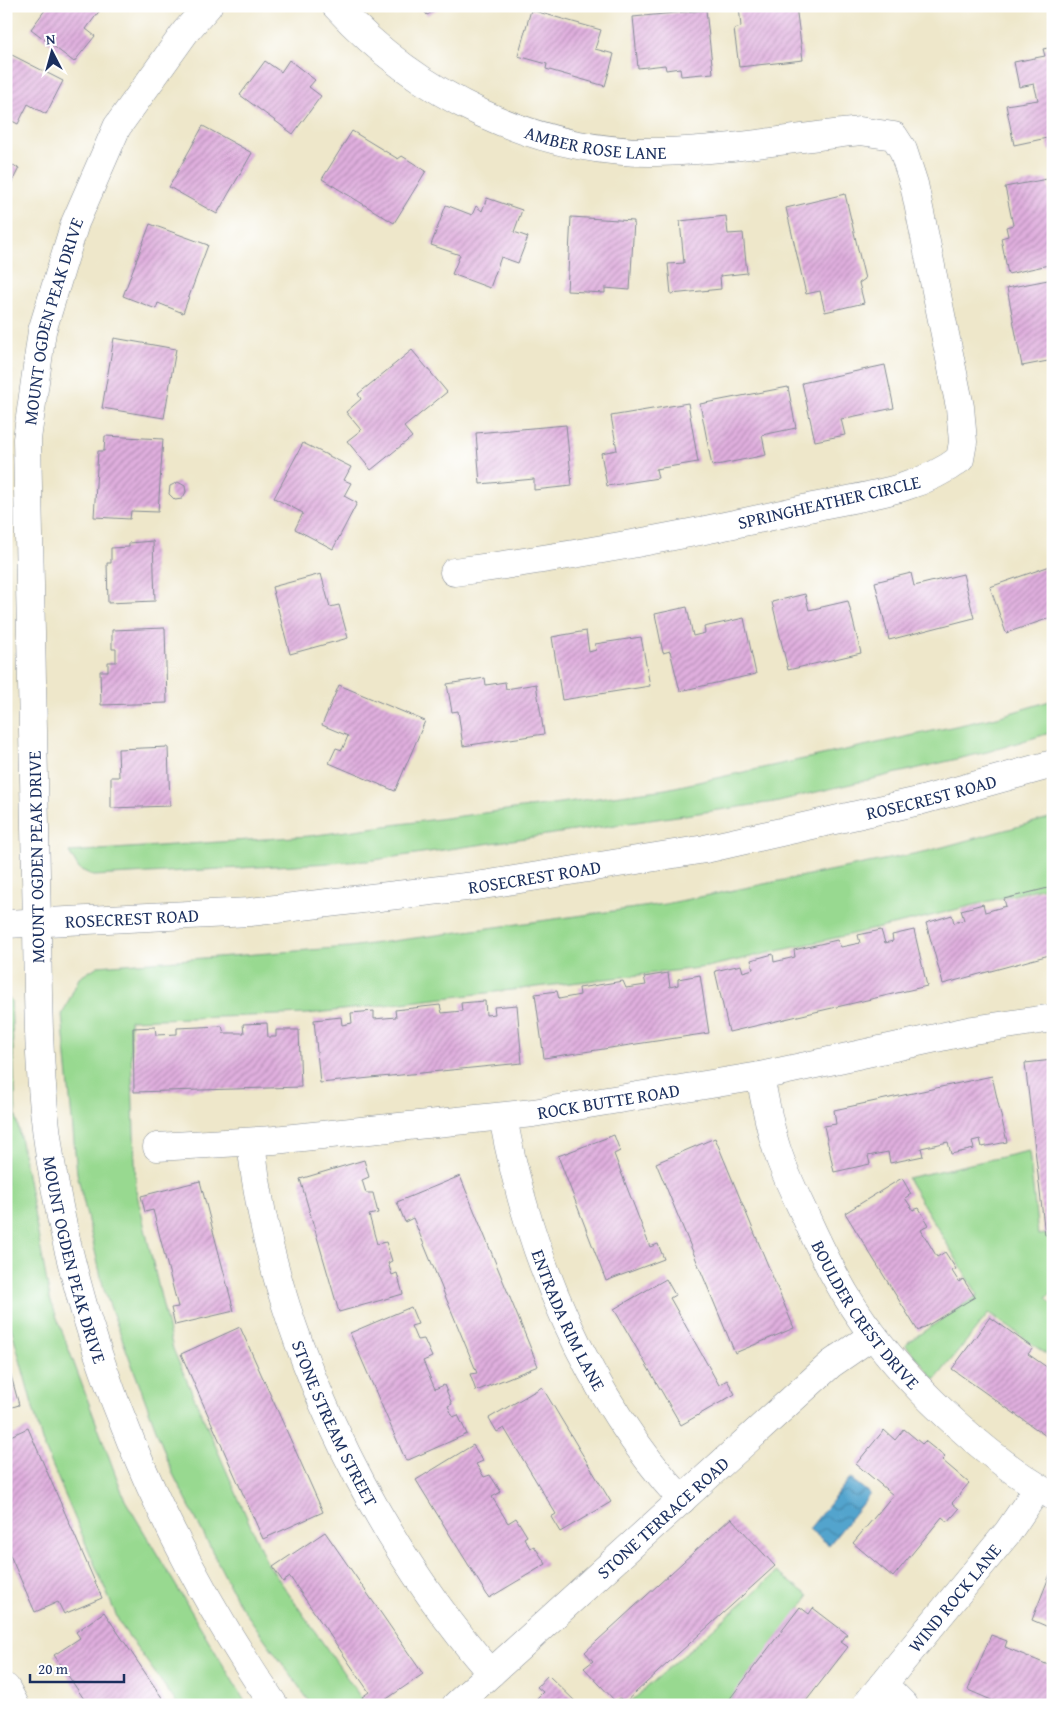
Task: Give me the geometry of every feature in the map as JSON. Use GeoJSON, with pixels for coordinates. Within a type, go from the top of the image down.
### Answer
{"type":"FeatureCollection","features":[{"type":"Feature","properties":{"kind":"street","name":"MOUNT OGDEN PEAK DRIVE"},"geometry":{"type":"LineString","coordinates":[[208,6],[186,31],[118,126],[75,223],[42,330],[27,438],[41,1060],[50,1155],[74,1277],[94,1343],[145,1476],[176,1541],[210,1604],[274,1705]]}},
{"type":"Feature","properties":{"kind":"street","name":"AMBER ROSE LANE"},"geometry":{"type":"LineString","coordinates":[[336,6],[355,27],[380,49],[408,72],[438,91],[505,124],[580,144],[656,152],[696,150],[860,131],[894,136]]}},
{"type":"Feature","properties":{"kind":"street","name":"SPRINGHEATHER CIRCLE"},"geometry":{"type":"LineString","coordinates":[[454,572],[652,541],[788,513],[925,480],[944,472],[960,460],[963,442],[960,407],[914,184],[903,150],[894,136]]}},
{"type":"Feature","properties":{"kind":"street","name":"ROSECREST ROAD"},"geometry":{"type":"LineString","coordinates":[[6,924],[37,924],[250,912],[493,884],[704,849],[919,801],[1053,764]]}},
{"type":"Feature","properties":{"kind":"street","name":"ROCK BUTTE ROAD"},"geometry":{"type":"LineString","coordinates":[[157,1147],[251,1142],[502,1117],[760,1076],[973,1030],[1053,1018]]}},
{"type":"Feature","properties":{"kind":"street","name":"BOULDER CREST DRIVE"},"geometry":{"type":"LineString","coordinates":[[760,1076],[771,1129],[785,1172],[837,1281],[873,1335],[935,1403],[965,1431],[1046,1492]]}},
{"type":"Feature","properties":{"kind":"street","name":"ENTRADA RIM LANE"},"geometry":{"type":"LineString","coordinates":[[502,1117],[526,1216],[558,1301],[608,1399],[661,1477],[682,1500]]}},
{"type":"Feature","properties":{"kind":"street","name":"STONE STREAM STREET"},"geometry":{"type":"LineString","coordinates":[[251,1142],[257,1190],[270,1249],[286,1302],[326,1407],[354,1467],[387,1528],[426,1590],[470,1649],[491,1673]]}},
{"type":"Feature","properties":{"kind":"street","name":"STONE TERRACE ROAD"},"geometry":{"type":"LineString","coordinates":[[456,1705],[831,1364],[873,1335]]}},
{"type":"Feature","properties":{"kind":"street","name":"WIND ROCK LANE"},"geometry":{"type":"LineString","coordinates":[[874,1694],[1008,1532],[1046,1492]]}},
{"type":"Feature","properties":{"kind":"street"},"geometry":{"type":"LineString","coordinates":[[6,1688],[15,1705]]}},
{"type":"Feature","properties":{"kind":"street"},"geometry":{"type":"LineString","coordinates":[[874,1694],[904,1705]]}},
{"type":"Feature","properties":{"kind":"green space"},"geometry":{"type":"Polygon","coordinates":[[[1053,700],[1053,732],[987,752],[774,802],[367,861],[94,876],[79,869],[69,852],[309,836],[666,789],[997,717],[1053,700]]]}},
{"type":"Feature","properties":{"kind":"green space"},"geometry":{"type":"Polygon","coordinates":[[[1053,817],[1053,885],[919,919],[707,967],[308,1014],[130,1020],[136,1190],[173,1349],[266,1561],[366,1705],[312,1705],[238,1602],[172,1472],[104,1290],[77,1173],[62,1015],[79,978],[98,966],[349,947],[665,904],[928,851],[1053,817]]]}},
{"type":"Feature","properties":{"kind":"green space"},"geometry":{"type":"Polygon","coordinates":[[[6,995],[11,1000],[16,1115],[50,1299],[125,1500],[247,1705],[178,1705],[120,1624],[42,1441],[6,1308],[6,995]]]}},
{"type":"Feature","properties":{"kind":"green space"},"geometry":{"type":"Polygon","coordinates":[[[1029,1151],[1038,1235],[1053,1233],[1053,1293],[1046,1298],[1053,1305],[1053,1359],[989,1313],[935,1380],[905,1344],[978,1295],[907,1178],[1029,1151]]]}},
{"type":"Feature","properties":{"kind":"green space"},"geometry":{"type":"Polygon","coordinates":[[[777,1572],[809,1596],[730,1705],[627,1705],[777,1572]]]}},
{"type":"Feature","properties":{"kind":"water"},"geometry":{"type":"Polygon","coordinates":[[[850,1478],[870,1494],[829,1545],[809,1529],[850,1478]]]}},
{"type":"Feature","properties":{"kind":"building"},"geometry":{"type":"Polygon","coordinates":[[[48,6],[103,6],[86,29],[95,36],[74,62],[31,29],[48,6]]]}},
{"type":"Feature","properties":{"kind":"building"},"geometry":{"type":"Polygon","coordinates":[[[421,6],[443,6],[427,15],[421,6]]]}},
{"type":"Feature","properties":{"kind":"building"},"geometry":{"type":"Polygon","coordinates":[[[739,6],[796,6],[803,60],[739,67],[734,29],[741,27],[739,6]]]}},
{"type":"Feature","properties":{"kind":"building"},"geometry":{"type":"Polygon","coordinates":[[[531,10],[601,30],[595,49],[614,54],[605,86],[546,69],[547,64],[518,56],[531,10]]]}},
{"type":"Feature","properties":{"kind":"building"},"geometry":{"type":"Polygon","coordinates":[[[706,10],[713,73],[681,76],[680,68],[666,70],[665,65],[638,68],[633,17],[706,10]]]}},
{"type":"Feature","properties":{"kind":"building"},"geometry":{"type":"Polygon","coordinates":[[[1053,47],[1053,151],[1049,151],[1047,138],[1014,145],[1006,105],[1038,100],[1034,84],[1019,87],[1014,62],[1045,56],[1043,49],[1053,47]]]}},
{"type":"Feature","properties":{"kind":"building"},"geometry":{"type":"Polygon","coordinates":[[[10,54],[63,81],[46,114],[28,104],[18,124],[6,118],[6,61],[10,54]]]}},
{"type":"Feature","properties":{"kind":"building"},"geometry":{"type":"Polygon","coordinates":[[[289,60],[315,80],[309,87],[321,96],[293,134],[240,95],[265,61],[281,72],[289,60]]]}},
{"type":"Feature","properties":{"kind":"building"},"geometry":{"type":"Polygon","coordinates":[[[203,126],[252,153],[217,214],[169,187],[203,126]]]}},
{"type":"Feature","properties":{"kind":"building"},"geometry":{"type":"Polygon","coordinates":[[[352,131],[398,159],[402,156],[426,171],[394,223],[322,179],[352,131]]]}},
{"type":"Feature","properties":{"kind":"building"},"geometry":{"type":"Polygon","coordinates":[[[6,162],[19,168],[6,194],[6,162]]]}},
{"type":"Feature","properties":{"kind":"building"},"geometry":{"type":"Polygon","coordinates":[[[1047,179],[1053,205],[1053,264],[1008,274],[1001,238],[1008,236],[1006,227],[1013,225],[1005,187],[1047,179]]]}},
{"type":"Feature","properties":{"kind":"building"},"geometry":{"type":"Polygon","coordinates":[[[845,194],[865,279],[859,283],[864,303],[825,312],[820,291],[806,294],[786,208],[845,194]]]}},
{"type":"Feature","properties":{"kind":"building"},"geometry":{"type":"Polygon","coordinates":[[[487,198],[522,210],[514,232],[528,237],[518,263],[501,257],[490,288],[452,274],[460,255],[431,245],[446,205],[472,215],[476,206],[482,211],[487,198]]]}},
{"type":"Feature","properties":{"kind":"building"},"geometry":{"type":"Polygon","coordinates":[[[726,216],[728,234],[743,233],[747,273],[720,276],[721,289],[671,294],[668,264],[684,263],[680,221],[726,216]]]}},
{"type":"Feature","properties":{"kind":"building"},"geometry":{"type":"Polygon","coordinates":[[[571,217],[634,221],[630,290],[605,288],[605,293],[567,291],[571,217]]]}},
{"type":"Feature","properties":{"kind":"building"},"geometry":{"type":"Polygon","coordinates":[[[150,224],[208,245],[183,313],[158,303],[156,309],[123,296],[150,224]]]}},
{"type":"Feature","properties":{"kind":"building"},"geometry":{"type":"Polygon","coordinates":[[[1053,279],[1053,360],[1022,366],[1007,288],[1053,279]]]}},
{"type":"Feature","properties":{"kind":"building"},"geometry":{"type":"Polygon","coordinates":[[[114,338],[176,349],[164,418],[102,408],[114,338]]]}},
{"type":"Feature","properties":{"kind":"building"},"geometry":{"type":"Polygon","coordinates":[[[412,350],[447,392],[404,427],[412,437],[371,470],[347,441],[361,430],[346,412],[361,399],[358,394],[412,350]]]}},
{"type":"Feature","properties":{"kind":"building"},"geometry":{"type":"Polygon","coordinates":[[[885,365],[894,408],[841,419],[845,435],[815,441],[802,383],[885,365]]]}},
{"type":"Feature","properties":{"kind":"building"},"geometry":{"type":"Polygon","coordinates":[[[788,387],[796,428],[762,435],[766,455],[712,466],[700,404],[788,387]]]}},
{"type":"Feature","properties":{"kind":"building"},"geometry":{"type":"Polygon","coordinates":[[[688,403],[698,462],[656,469],[658,478],[607,486],[601,453],[617,450],[611,416],[688,403]]]}},
{"type":"Feature","properties":{"kind":"building"},"geometry":{"type":"Polygon","coordinates":[[[566,425],[572,486],[534,490],[534,479],[480,484],[476,433],[566,425]]]}},
{"type":"Feature","properties":{"kind":"building"},"geometry":{"type":"Polygon","coordinates":[[[105,436],[163,439],[158,512],[131,511],[130,519],[94,517],[98,451],[104,451],[105,436]]]}},
{"type":"Feature","properties":{"kind":"building"},"geometry":{"type":"Polygon","coordinates":[[[303,443],[351,467],[344,480],[351,483],[344,496],[357,503],[333,549],[295,529],[303,513],[274,498],[303,443]]]}},
{"type":"Feature","properties":{"kind":"building"},"geometry":{"type":"Polygon","coordinates":[[[178,482],[185,486],[186,492],[182,499],[175,500],[169,494],[170,486],[178,482]]]}},
{"type":"Feature","properties":{"kind":"building"},"geometry":{"type":"Polygon","coordinates":[[[153,541],[155,601],[108,603],[107,563],[111,563],[111,548],[129,547],[129,543],[153,541]]]}},
{"type":"Feature","properties":{"kind":"building"},"geometry":{"type":"Polygon","coordinates":[[[1053,565],[1053,617],[1006,633],[990,587],[1053,565]]]}},
{"type":"Feature","properties":{"kind":"building"},"geometry":{"type":"Polygon","coordinates":[[[911,573],[914,586],[963,574],[974,618],[889,640],[875,582],[911,573]]]}},
{"type":"Feature","properties":{"kind":"building"},"geometry":{"type":"Polygon","coordinates":[[[321,574],[330,607],[339,605],[348,638],[290,654],[272,587],[321,574]]]}},
{"type":"Feature","properties":{"kind":"building"},"geometry":{"type":"Polygon","coordinates":[[[805,594],[809,610],[848,601],[861,653],[788,670],[772,602],[805,594]]]}},
{"type":"Feature","properties":{"kind":"building"},"geometry":{"type":"Polygon","coordinates":[[[687,607],[693,636],[705,633],[704,627],[744,618],[756,674],[680,691],[670,651],[663,653],[655,614],[687,607]]]}},
{"type":"Feature","properties":{"kind":"building"},"geometry":{"type":"Polygon","coordinates":[[[165,628],[167,703],[101,705],[100,671],[108,671],[108,662],[116,662],[116,649],[112,649],[112,630],[165,628]]]}},
{"type":"Feature","properties":{"kind":"building"},"geometry":{"type":"Polygon","coordinates":[[[586,631],[589,652],[596,650],[595,644],[641,637],[650,686],[562,700],[552,637],[586,631]]]}},
{"type":"Feature","properties":{"kind":"building"},"geometry":{"type":"Polygon","coordinates":[[[485,678],[486,685],[505,682],[506,689],[536,684],[544,734],[463,746],[458,711],[452,712],[447,684],[485,678]]]}},
{"type":"Feature","properties":{"kind":"building"},"geometry":{"type":"Polygon","coordinates":[[[339,685],[425,721],[395,791],[329,763],[336,748],[342,750],[348,736],[322,725],[339,685]]]}},
{"type":"Feature","properties":{"kind":"building"},"geometry":{"type":"Polygon","coordinates":[[[168,747],[170,806],[111,808],[111,777],[119,777],[118,749],[168,747]]]}},
{"type":"Feature","properties":{"kind":"building"},"geometry":{"type":"Polygon","coordinates":[[[1048,888],[1053,895],[1053,954],[943,984],[926,923],[952,915],[954,923],[964,920],[961,910],[983,904],[985,912],[1006,906],[1004,899],[1048,888]]]}},
{"type":"Feature","properties":{"kind":"building"},"geometry":{"type":"Polygon","coordinates":[[[881,930],[885,943],[893,941],[892,935],[914,930],[927,986],[729,1032],[715,971],[741,965],[743,972],[753,969],[751,960],[773,954],[774,962],[795,957],[794,950],[837,940],[841,947],[860,943],[858,935],[881,930]]]}},
{"type":"Feature","properties":{"kind":"building"},"geometry":{"type":"Polygon","coordinates":[[[668,973],[670,987],[678,985],[678,979],[700,975],[709,1033],[544,1058],[535,994],[557,991],[559,999],[580,995],[579,988],[623,981],[626,988],[646,985],[644,977],[668,973]]]}},
{"type":"Feature","properties":{"kind":"building"},"geometry":{"type":"Polygon","coordinates":[[[485,1001],[486,1015],[495,1014],[494,1007],[517,1005],[522,1063],[320,1083],[314,1020],[341,1017],[342,1025],[352,1023],[351,1013],[374,1011],[374,1019],[396,1017],[395,1010],[440,1005],[442,1013],[462,1011],[461,1003],[485,1001]]]}},
{"type":"Feature","properties":{"kind":"building"},"geometry":{"type":"Polygon","coordinates":[[[267,1023],[268,1037],[276,1037],[276,1030],[299,1030],[301,1087],[134,1092],[133,1028],[155,1027],[156,1035],[177,1034],[177,1028],[222,1026],[224,1033],[244,1033],[243,1024],[267,1023]]]}},
{"type":"Feature","properties":{"kind":"building"},"geometry":{"type":"Polygon","coordinates":[[[1053,1060],[1053,1234],[1045,1235],[1025,1063],[1053,1060]]]}},
{"type":"Feature","properties":{"kind":"building"},"geometry":{"type":"Polygon","coordinates":[[[992,1076],[1007,1142],[982,1147],[980,1139],[972,1141],[974,1149],[951,1154],[948,1142],[921,1148],[923,1156],[890,1163],[888,1152],[868,1156],[870,1164],[834,1172],[824,1126],[836,1124],[834,1110],[992,1076]]]}},
{"type":"Feature","properties":{"kind":"building"},"geometry":{"type":"Polygon","coordinates":[[[614,1135],[620,1151],[614,1154],[650,1247],[658,1244],[664,1259],[606,1281],[558,1156],[614,1135]]]}},
{"type":"Feature","properties":{"kind":"building"},"geometry":{"type":"Polygon","coordinates":[[[715,1138],[794,1328],[735,1353],[656,1163],[715,1138]]]}},
{"type":"Feature","properties":{"kind":"building"},"geometry":{"type":"Polygon","coordinates":[[[364,1160],[369,1177],[362,1180],[366,1193],[373,1193],[378,1213],[369,1215],[377,1244],[386,1242],[392,1261],[388,1263],[392,1275],[397,1273],[403,1294],[339,1312],[300,1179],[364,1160]]]}},
{"type":"Feature","properties":{"kind":"building"},"geometry":{"type":"Polygon","coordinates":[[[460,1176],[538,1366],[476,1391],[470,1374],[477,1373],[413,1218],[405,1222],[397,1202],[460,1176]]]}},
{"type":"Feature","properties":{"kind":"building"},"geometry":{"type":"Polygon","coordinates":[[[902,1178],[911,1194],[905,1198],[913,1210],[919,1208],[929,1225],[921,1230],[937,1257],[945,1252],[956,1269],[952,1271],[959,1282],[963,1279],[975,1297],[918,1331],[845,1213],[902,1178]]]}},
{"type":"Feature","properties":{"kind":"building"},"geometry":{"type":"Polygon","coordinates":[[[200,1181],[234,1311],[175,1325],[171,1308],[178,1307],[153,1210],[145,1212],[141,1196],[200,1181]]]}},
{"type":"Feature","properties":{"kind":"building"},"geometry":{"type":"Polygon","coordinates":[[[666,1279],[675,1295],[670,1298],[719,1385],[727,1380],[735,1394],[681,1425],[614,1309],[666,1279]]]}},
{"type":"Feature","properties":{"kind":"building"},"geometry":{"type":"Polygon","coordinates":[[[411,1307],[418,1324],[411,1326],[417,1340],[424,1339],[432,1357],[423,1361],[435,1389],[444,1385],[452,1404],[448,1406],[453,1417],[458,1415],[467,1434],[406,1461],[350,1333],[411,1307]]]}},
{"type":"Feature","properties":{"kind":"building"},"geometry":{"type":"Polygon","coordinates":[[[990,1317],[1033,1348],[1028,1354],[1051,1370],[1053,1368],[1053,1441],[952,1369],[990,1317]]]}},
{"type":"Feature","properties":{"kind":"building"},"geometry":{"type":"Polygon","coordinates":[[[240,1327],[323,1512],[263,1539],[181,1354],[240,1327]]]}},
{"type":"Feature","properties":{"kind":"building"},"geometry":{"type":"Polygon","coordinates":[[[6,1357],[19,1405],[6,1409],[6,1357]]]}},
{"type":"Feature","properties":{"kind":"building"},"geometry":{"type":"Polygon","coordinates":[[[542,1387],[611,1502],[560,1532],[551,1517],[556,1514],[504,1428],[497,1432],[489,1418],[542,1387]]]}},
{"type":"Feature","properties":{"kind":"building"},"geometry":{"type":"Polygon","coordinates":[[[28,1428],[102,1598],[64,1614],[58,1602],[35,1612],[6,1546],[6,1438],[28,1428]]]}},
{"type":"Feature","properties":{"kind":"building"},"geometry":{"type":"Polygon","coordinates":[[[904,1429],[922,1444],[925,1441],[945,1457],[942,1460],[969,1483],[952,1503],[959,1509],[948,1522],[942,1517],[893,1577],[853,1543],[893,1495],[856,1464],[884,1430],[895,1440],[904,1429]]]}},
{"type":"Feature","properties":{"kind":"building"},"geometry":{"type":"Polygon","coordinates":[[[473,1445],[483,1461],[476,1464],[484,1477],[490,1475],[501,1492],[492,1497],[508,1523],[516,1518],[527,1536],[524,1538],[530,1548],[534,1546],[546,1564],[489,1598],[416,1480],[473,1445]]]}},
{"type":"Feature","properties":{"kind":"building"},"geometry":{"type":"Polygon","coordinates":[[[731,1518],[775,1566],[625,1702],[620,1698],[615,1701],[584,1668],[593,1661],[585,1652],[731,1518]]]}},
{"type":"Feature","properties":{"kind":"building"},"geometry":{"type":"Polygon","coordinates":[[[325,1532],[423,1674],[378,1705],[367,1705],[362,1697],[369,1692],[290,1577],[283,1582],[273,1567],[325,1532]]]}},
{"type":"Feature","properties":{"kind":"building"},"geometry":{"type":"Polygon","coordinates":[[[1053,1567],[1053,1629],[1032,1620],[1053,1567]]]}},
{"type":"Feature","properties":{"kind":"building"},"geometry":{"type":"Polygon","coordinates":[[[800,1607],[809,1614],[813,1608],[847,1634],[841,1642],[848,1647],[803,1705],[725,1705],[800,1607]]]}},
{"type":"Feature","properties":{"kind":"building"},"geometry":{"type":"Polygon","coordinates":[[[104,1612],[167,1705],[88,1705],[54,1655],[80,1638],[76,1632],[104,1612]]]}},
{"type":"Feature","properties":{"kind":"building"},"geometry":{"type":"Polygon","coordinates":[[[991,1635],[1007,1641],[1005,1647],[1053,1667],[1053,1705],[1003,1705],[968,1690],[991,1635]]]}},
{"type":"Feature","properties":{"kind":"building"},"geometry":{"type":"Polygon","coordinates":[[[548,1675],[579,1705],[530,1705],[543,1692],[537,1687],[548,1675]]]}}]}
